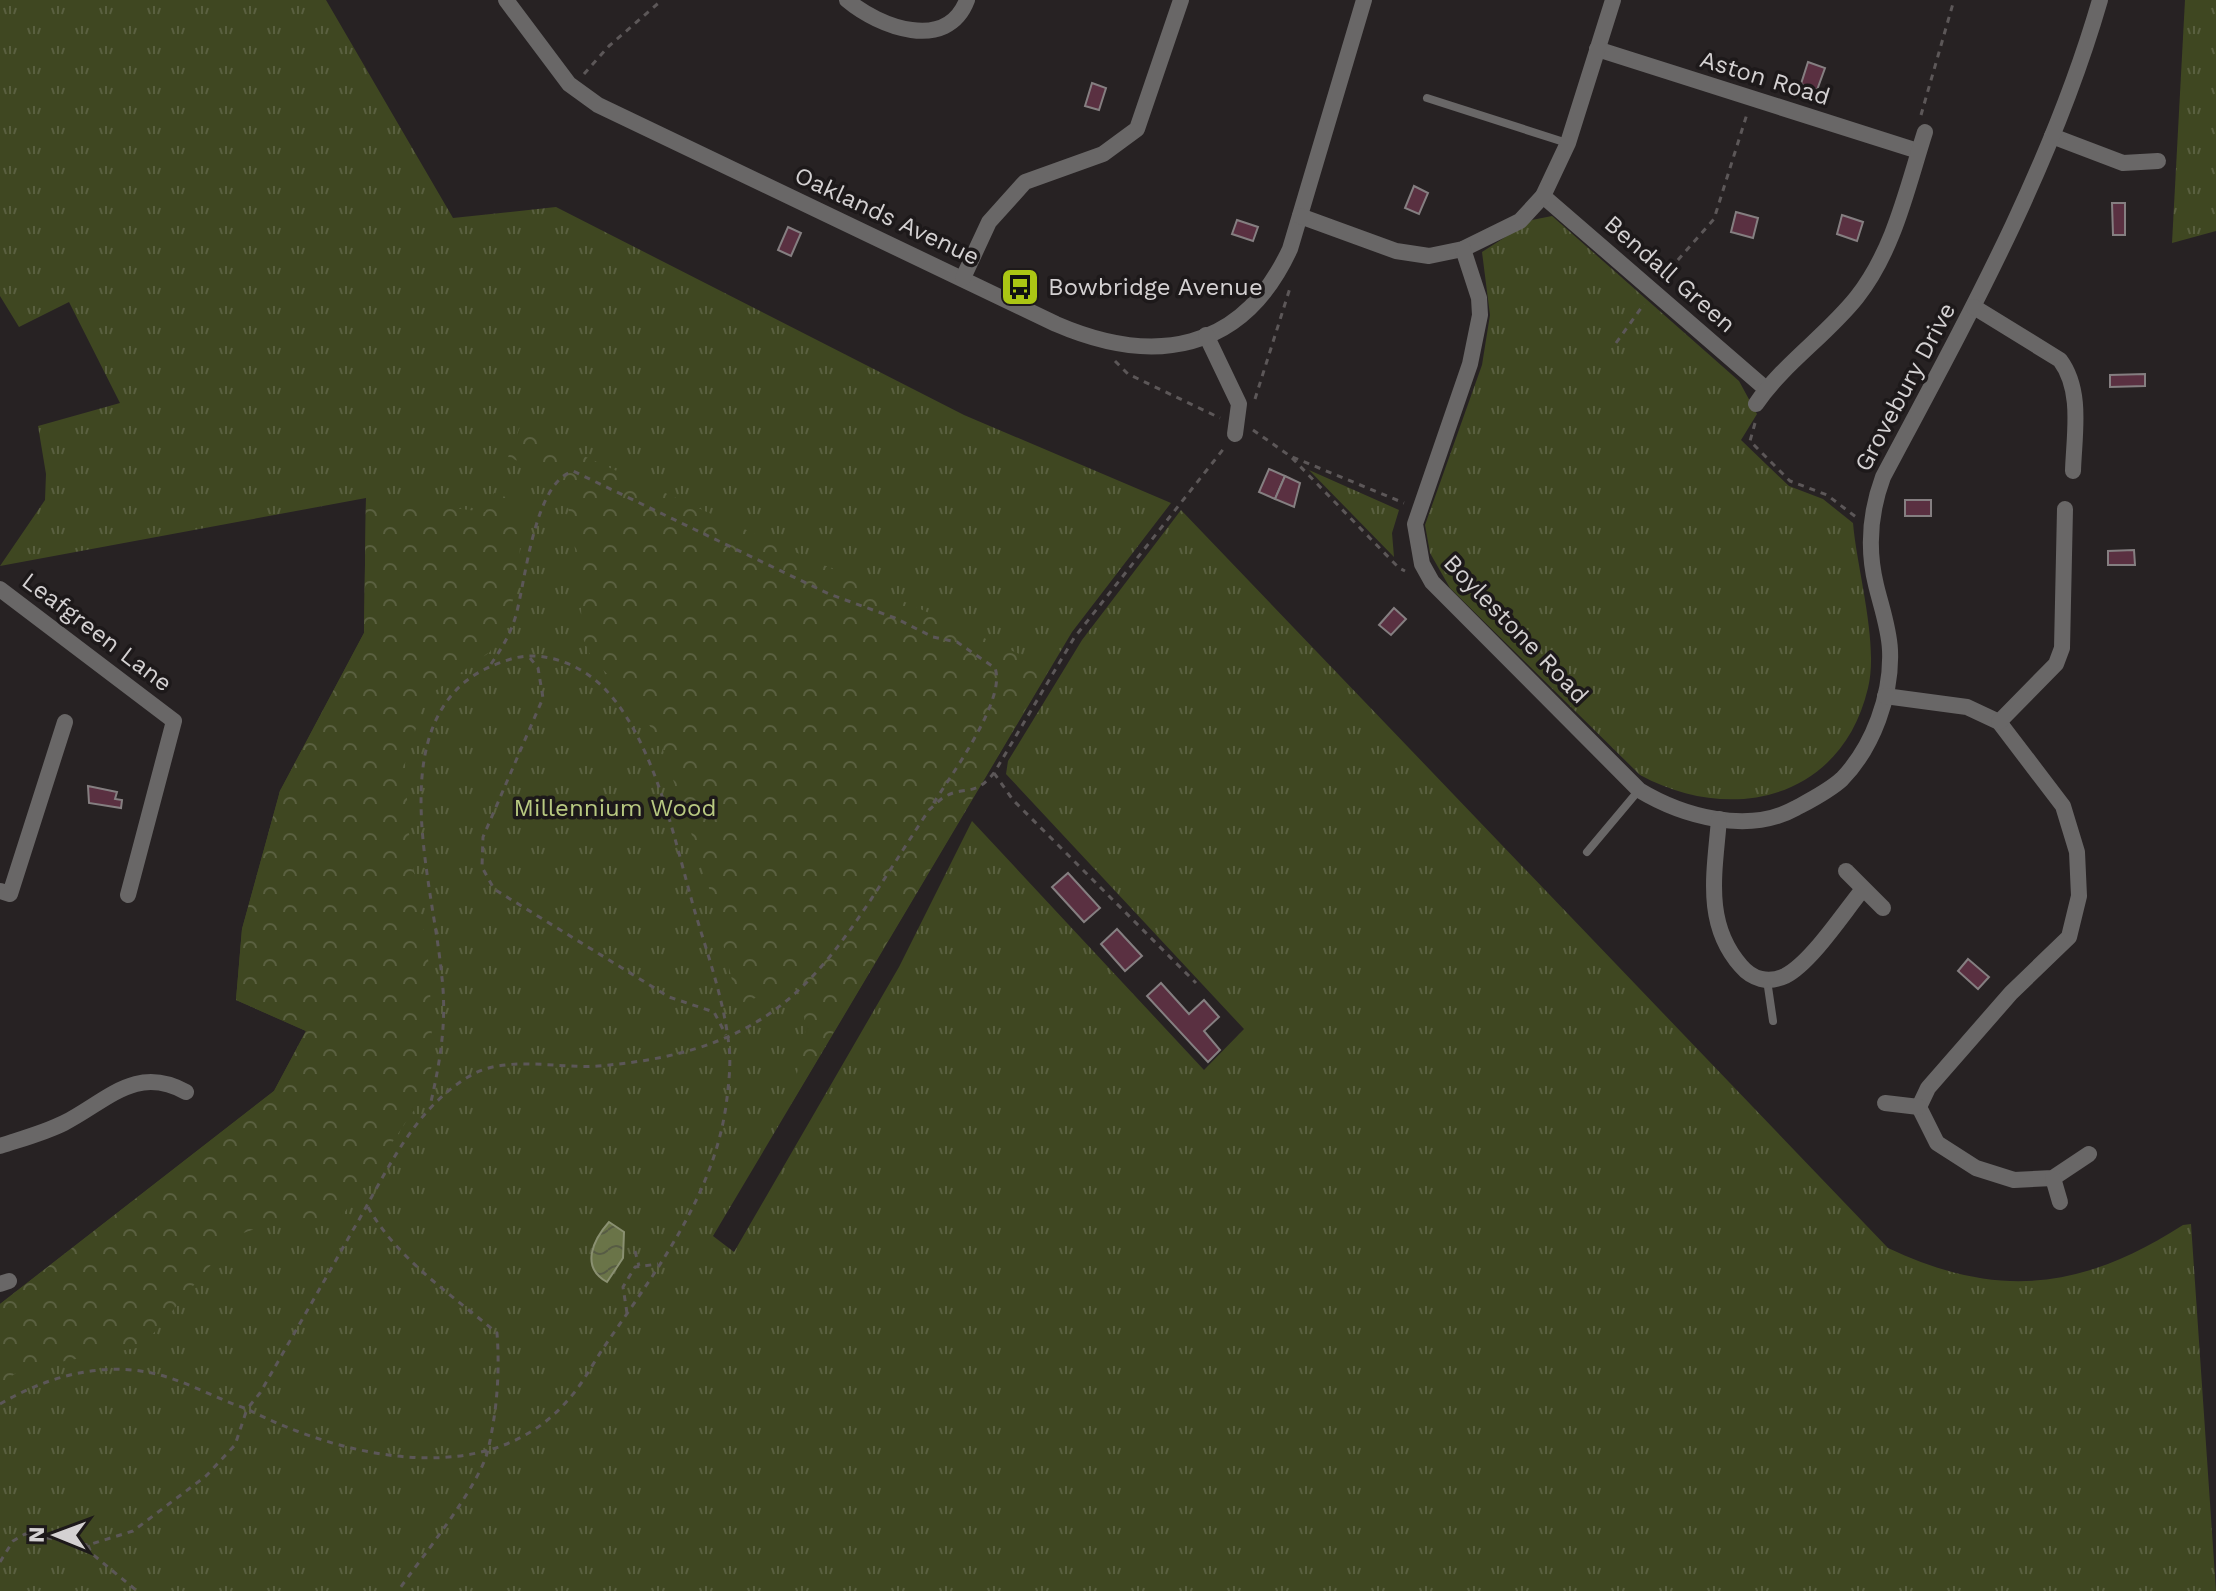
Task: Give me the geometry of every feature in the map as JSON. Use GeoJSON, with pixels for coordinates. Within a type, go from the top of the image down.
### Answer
{"type":"FeatureCollection","features":[{"type":"Feature","properties":{"kind":"street","name":"Oaklands Avenue"},"geometry":{"type":"LineString","coordinates":[[506,0],[573,87],[610,111],[1091,339],[1145,349],[1190,343],[1206,335],[1237,317],[1277,276],[1300,216],[1364,0]]}},
{"type":"Feature","properties":{"kind":"street"},"geometry":{"type":"LineString","coordinates":[[847,0],[858,10],[913,32],[938,30],[962,14],[967,0]]}},
{"type":"Feature","properties":{"kind":"street"},"geometry":{"type":"LineString","coordinates":[[963,278],[989,222],[1025,182],[1103,154],[1137,129],[1181,0]]}},
{"type":"Feature","properties":{"kind":"street"},"geometry":{"type":"LineString","coordinates":[[1300,216],[1396,251],[1429,256],[1463,249],[1520,221],[1543,196],[1568,143],[1613,0]]}},
{"type":"Feature","properties":{"kind":"street","name":"Grovebury Drive"},"geometry":{"type":"LineString","coordinates":[[1639,790],[1659,802],[1719,819],[1774,817],[1828,789],[1860,755],[1885,696],[1890,650],[1875,580],[1872,520],[1883,477],[1974,307],[2052,136],[2100,0]]}},
{"type":"Feature","properties":{"kind":"street","name":"Aston Road"},"geometry":{"type":"LineString","coordinates":[[1597,49],[1918,151]]}},
{"type":"Feature","properties":{"kind":"street"},"geometry":{"type":"LineString","coordinates":[[1756,404],[1766,389],[1823,337],[1883,260],[1925,132]]}},
{"type":"Feature","properties":{"kind":"street"},"geometry":{"type":"LineString","coordinates":[[2052,136],[2123,163],[2158,161]]}},
{"type":"Feature","properties":{"kind":"street","name":"Bendall Green"},"geometry":{"type":"LineString","coordinates":[[1543,196],[1766,389]]}},
{"type":"Feature","properties":{"kind":"street","name":"Boylestone Road"},"geometry":{"type":"LineString","coordinates":[[1463,249],[1479,298],[1477,338],[1415,524],[1422,564],[1432,582],[1639,790]]}},
{"type":"Feature","properties":{"kind":"street"},"geometry":{"type":"LineString","coordinates":[[1974,307],[2060,360],[2068,370],[2073,382],[2073,471]]}},
{"type":"Feature","properties":{"kind":"street"},"geometry":{"type":"LineString","coordinates":[[1206,335],[1239,404],[1240,428]]}},
{"type":"Feature","properties":{"kind":"street"},"geometry":{"type":"LineString","coordinates":[[1999,722],[2056,664],[2062,648],[2065,509]]}},
{"type":"Feature","properties":{"kind":"street","name":"Leafgreen Lane"},"geometry":{"type":"LineString","coordinates":[[0,589],[174,721],[128,895]]}},
{"type":"Feature","properties":{"kind":"street"},"geometry":{"type":"LineString","coordinates":[[1885,696],[1967,707],[1999,722],[2063,806],[2077,852],[2079,896],[2069,937],[2011,993],[1928,1088],[1919,1107]]}},
{"type":"Feature","properties":{"kind":"street"},"geometry":{"type":"LineString","coordinates":[[5,892],[65,722]]}},
{"type":"Feature","properties":{"kind":"street"},"geometry":{"type":"LineString","coordinates":[[1719,819],[1714,882],[1717,929],[1748,974],[1767,980],[1785,976],[1807,956],[1863,889]]}},
{"type":"Feature","properties":{"kind":"street"},"geometry":{"type":"LineString","coordinates":[[1846,871],[1883,908]]}},
{"type":"Feature","properties":{"kind":"street"},"geometry":{"type":"LineString","coordinates":[[0,1146],[63,1124],[129,1084],[150,1075],[186,1092]]}},
{"type":"Feature","properties":{"kind":"street"},"geometry":{"type":"LineString","coordinates":[[1885,1103],[1919,1107]]}},
{"type":"Feature","properties":{"kind":"street"},"geometry":{"type":"LineString","coordinates":[[1919,1107],[1937,1143],[1976,1168],[2014,1180],[2053,1178],[2089,1154]]}},
{"type":"Feature","properties":{"kind":"street"},"geometry":{"type":"LineString","coordinates":[[2053,1178],[2060,1202]]}},
{"type":"Feature","properties":{"kind":"lane"},"geometry":{"type":"LineString","coordinates":[[1427,98],[1568,143]]}},
{"type":"Feature","properties":{"kind":"lane"},"geometry":{"type":"LineString","coordinates":[[1587,852],[1639,790]]}},
{"type":"Feature","properties":{"kind":"lane"},"geometry":{"type":"LineString","coordinates":[[1767,980],[1773,1021]]}},
{"type":"Feature","properties":{"kind":"path"},"geometry":{"type":"LineString","coordinates":[[573,87],[609,46],[662,0]]}},
{"type":"Feature","properties":{"kind":"path"},"geometry":{"type":"LineString","coordinates":[[1925,132],[1920,112],[1954,0]]}},
{"type":"Feature","properties":{"kind":"path"},"geometry":{"type":"LineString","coordinates":[[1616,343],[1652,290],[1714,219],[1752,99]]}},
{"type":"Feature","properties":{"kind":"path"},"geometry":{"type":"LineString","coordinates":[[929,810],[946,796],[984,786],[1074,638],[1240,428],[1291,284]]}},
{"type":"Feature","properties":{"kind":"path"},"geometry":{"type":"LineString","coordinates":[[1091,339],[1128,374],[1240,428],[1290,456],[1405,504],[1420,506]]}},
{"type":"Feature","properties":{"kind":"path"},"geometry":{"type":"LineString","coordinates":[[1756,404],[1758,418],[1750,432],[1750,441],[1790,481],[1827,495],[1858,518],[1872,520]]}},
{"type":"Feature","properties":{"kind":"path"},"geometry":{"type":"LineString","coordinates":[[1290,456],[1399,568],[1432,582]]}},
{"type":"Feature","properties":{"kind":"path"},"geometry":{"type":"LineString","coordinates":[[0,1562],[13,1541],[25,1534],[88,1545],[133,1531],[206,1476],[235,1445],[247,1409],[260,1393],[410,1132],[430,1106],[470,1076],[486,1068],[506,1064],[561,1068],[617,1064],[697,1048],[727,1038],[776,1012],[820,971],[929,810],[984,720],[996,689],[995,668],[957,642],[933,637],[895,618],[829,594],[573,471],[561,475],[552,486],[535,533],[516,617],[506,643],[490,666]]}},
{"type":"Feature","properties":{"kind":"path"},"geometry":{"type":"LineString","coordinates":[[529,656],[538,668],[543,698],[483,837],[482,867],[494,889],[669,997],[714,1012],[727,1038]]}},
{"type":"Feature","properties":{"kind":"path"},"geometry":{"type":"LineString","coordinates":[[0,1404],[34,1386],[63,1376],[94,1370],[129,1369],[159,1374],[269,1420],[370,1450],[437,1458],[487,1452],[538,1427],[568,1401],[695,1207],[713,1164],[727,1098],[727,1038],[723,1007],[666,810],[633,728],[605,689],[581,670],[553,658],[529,656],[490,666],[451,692],[434,724],[424,757],[421,798],[444,1020],[441,1057],[430,1106]]}},
{"type":"Feature","properties":{"kind":"path"},"geometry":{"type":"LineString","coordinates":[[994,773],[1013,800],[1196,983]]}},
{"type":"Feature","properties":{"kind":"path"},"geometry":{"type":"LineString","coordinates":[[367,1206],[380,1229],[398,1249],[497,1333],[500,1377],[487,1452],[461,1501],[398,1591]]}},
{"type":"Feature","properties":{"kind":"path"},"geometry":{"type":"LineString","coordinates":[[635,1251],[639,1266]]}},
{"type":"Feature","properties":{"kind":"path"},"geometry":{"type":"LineString","coordinates":[[627,1313],[623,1287],[639,1266],[659,1264]]}},
{"type":"Feature","properties":{"kind":"path"},"geometry":{"type":"LineString","coordinates":[[88,1545],[91,1553],[137,1591]]}},
{"type":"Feature","properties":{"kind":"green space","name":"Millennium Wood"},"geometry":{"type":"Polygon","coordinates":[[[0,0],[326,0],[453,218],[556,207],[964,415],[1171,503],[1072,632],[713,1236],[734,1252],[899,967],[972,821],[1204,1070],[1244,1029],[1006,774],[1008,761],[1082,640],[1181,510],[1888,1248],[1928,1265],[1967,1275],[2003,1281],[2039,1280],[2074,1275],[2109,1263],[2146,1247],[2183,1225],[2191,1224],[2216,1591],[0,1591],[0,1304],[274,1091],[306,1031],[236,1000],[242,929],[280,791],[364,633],[366,498],[0,566],[45,500],[46,474],[38,426],[120,403],[69,302],[19,327],[0,296],[0,0]]]}},
{"type":"Feature","properties":{"kind":"green space"},"geometry":{"type":"Polygon","coordinates":[[[2185,0],[2216,0],[2216,231],[2172,243],[2185,0]]]}},
{"type":"Feature","properties":{"kind":"green space"},"geometry":{"type":"Polygon","coordinates":[[[1552,216],[1739,381],[1757,414],[1741,440],[1789,486],[1823,499],[1853,523],[1871,650],[1868,688],[1855,726],[1834,755],[1809,777],[1779,792],[1746,799],[1711,798],[1675,790],[1640,775],[1450,588],[1430,553],[1425,525],[1482,365],[1490,315],[1482,252],[1532,220],[1552,216]]]}},
{"type":"Feature","properties":{"kind":"green space"},"geometry":{"type":"Polygon","coordinates":[[[520,427],[1050,668],[791,1104],[806,1028],[799,988],[790,986],[738,1004],[707,880],[660,741],[629,695],[592,659],[582,636],[580,580],[567,500],[556,481],[545,472],[508,457],[520,427]]]}},
{"type":"Feature","properties":{"kind":"green space"},"geometry":{"type":"Polygon","coordinates":[[[1309,470],[1399,510],[1392,533],[1394,557],[1309,470]]]}},
{"type":"Feature","properties":{"kind":"green space"},"geometry":{"type":"Polygon","coordinates":[[[494,493],[523,503],[517,591],[490,652],[435,691],[422,709],[405,764],[410,849],[429,965],[433,1062],[423,1097],[340,1219],[286,1218],[235,1236],[142,1347],[21,1369],[0,1385],[0,1304],[274,1091],[306,1031],[236,1000],[242,929],[280,791],[364,633],[366,497],[485,512],[494,493]]]}},
{"type":"Feature","properties":{"kind":"water"},"geometry":{"type":"Polygon","coordinates":[[[609,1222],[624,1232],[623,1258],[607,1282],[594,1269],[592,1253],[598,1237],[609,1222]]]}},
{"type":"Feature","properties":{"kind":"building"},"geometry":{"type":"Polygon","coordinates":[[[1808,62],[1825,68],[1817,90],[1801,84],[1808,62]]]}},
{"type":"Feature","properties":{"kind":"building"},"geometry":{"type":"Polygon","coordinates":[[[1092,83],[1106,88],[1099,110],[1085,106],[1092,83]]]}},
{"type":"Feature","properties":{"kind":"building"},"geometry":{"type":"Polygon","coordinates":[[[1414,186],[1428,193],[1419,214],[1405,208],[1414,186]]]}},
{"type":"Feature","properties":{"kind":"building"},"geometry":{"type":"Polygon","coordinates":[[[2112,203],[2125,203],[2125,235],[2113,235],[2112,203]]]}},
{"type":"Feature","properties":{"kind":"building"},"geometry":{"type":"Polygon","coordinates":[[[1736,212],[1758,218],[1753,238],[1731,232],[1736,212]]]}},
{"type":"Feature","properties":{"kind":"building"},"geometry":{"type":"Polygon","coordinates":[[[1842,215],[1863,222],[1857,241],[1837,234],[1842,215]]]}},
{"type":"Feature","properties":{"kind":"building"},"geometry":{"type":"Polygon","coordinates":[[[1237,220],[1258,227],[1253,241],[1232,234],[1237,220]]]}},
{"type":"Feature","properties":{"kind":"building"},"geometry":{"type":"Polygon","coordinates":[[[788,227],[801,233],[791,256],[778,250],[788,227]]]}},
{"type":"Feature","properties":{"kind":"building"},"geometry":{"type":"Polygon","coordinates":[[[2145,374],[2145,386],[2110,387],[2110,375],[2145,374]]]}},
{"type":"Feature","properties":{"kind":"building"},"geometry":{"type":"Polygon","coordinates":[[[1269,469],[1285,476],[1275,499],[1259,492],[1269,469]]]}},
{"type":"Feature","properties":{"kind":"building"},"geometry":{"type":"Polygon","coordinates":[[[1285,476],[1300,483],[1294,507],[1275,499],[1285,476]]]}},
{"type":"Feature","properties":{"kind":"building"},"geometry":{"type":"Polygon","coordinates":[[[1905,500],[1931,500],[1931,516],[1905,516],[1905,500]]]}},
{"type":"Feature","properties":{"kind":"building"},"geometry":{"type":"Polygon","coordinates":[[[2134,550],[2135,565],[2108,565],[2108,551],[2134,550]]]}},
{"type":"Feature","properties":{"kind":"building"},"geometry":{"type":"Polygon","coordinates":[[[1394,608],[1406,619],[1391,635],[1379,625],[1394,608]]]}},
{"type":"Feature","properties":{"kind":"building"},"geometry":{"type":"Polygon","coordinates":[[[88,786],[117,792],[115,799],[122,800],[121,808],[89,803],[88,786]]]}},
{"type":"Feature","properties":{"kind":"building"},"geometry":{"type":"Polygon","coordinates":[[[1068,873],[1100,908],[1084,922],[1052,887],[1068,873]]]}},
{"type":"Feature","properties":{"kind":"building"},"geometry":{"type":"Polygon","coordinates":[[[1117,929],[1142,956],[1125,971],[1101,944],[1117,929]]]}},
{"type":"Feature","properties":{"kind":"building"},"geometry":{"type":"Polygon","coordinates":[[[1968,959],[1989,977],[1978,989],[1958,971],[1968,959]]]}},
{"type":"Feature","properties":{"kind":"building"},"geometry":{"type":"Polygon","coordinates":[[[1161,983],[1189,1014],[1204,1000],[1219,1017],[1204,1031],[1220,1050],[1208,1062],[1147,996],[1161,983]]]}},
{"type":"Feature","properties":{"kind":"place","name":"Bowbridge Avenue"},"geometry":{"type":"Point","coordinates":[1020,287]}}]}
